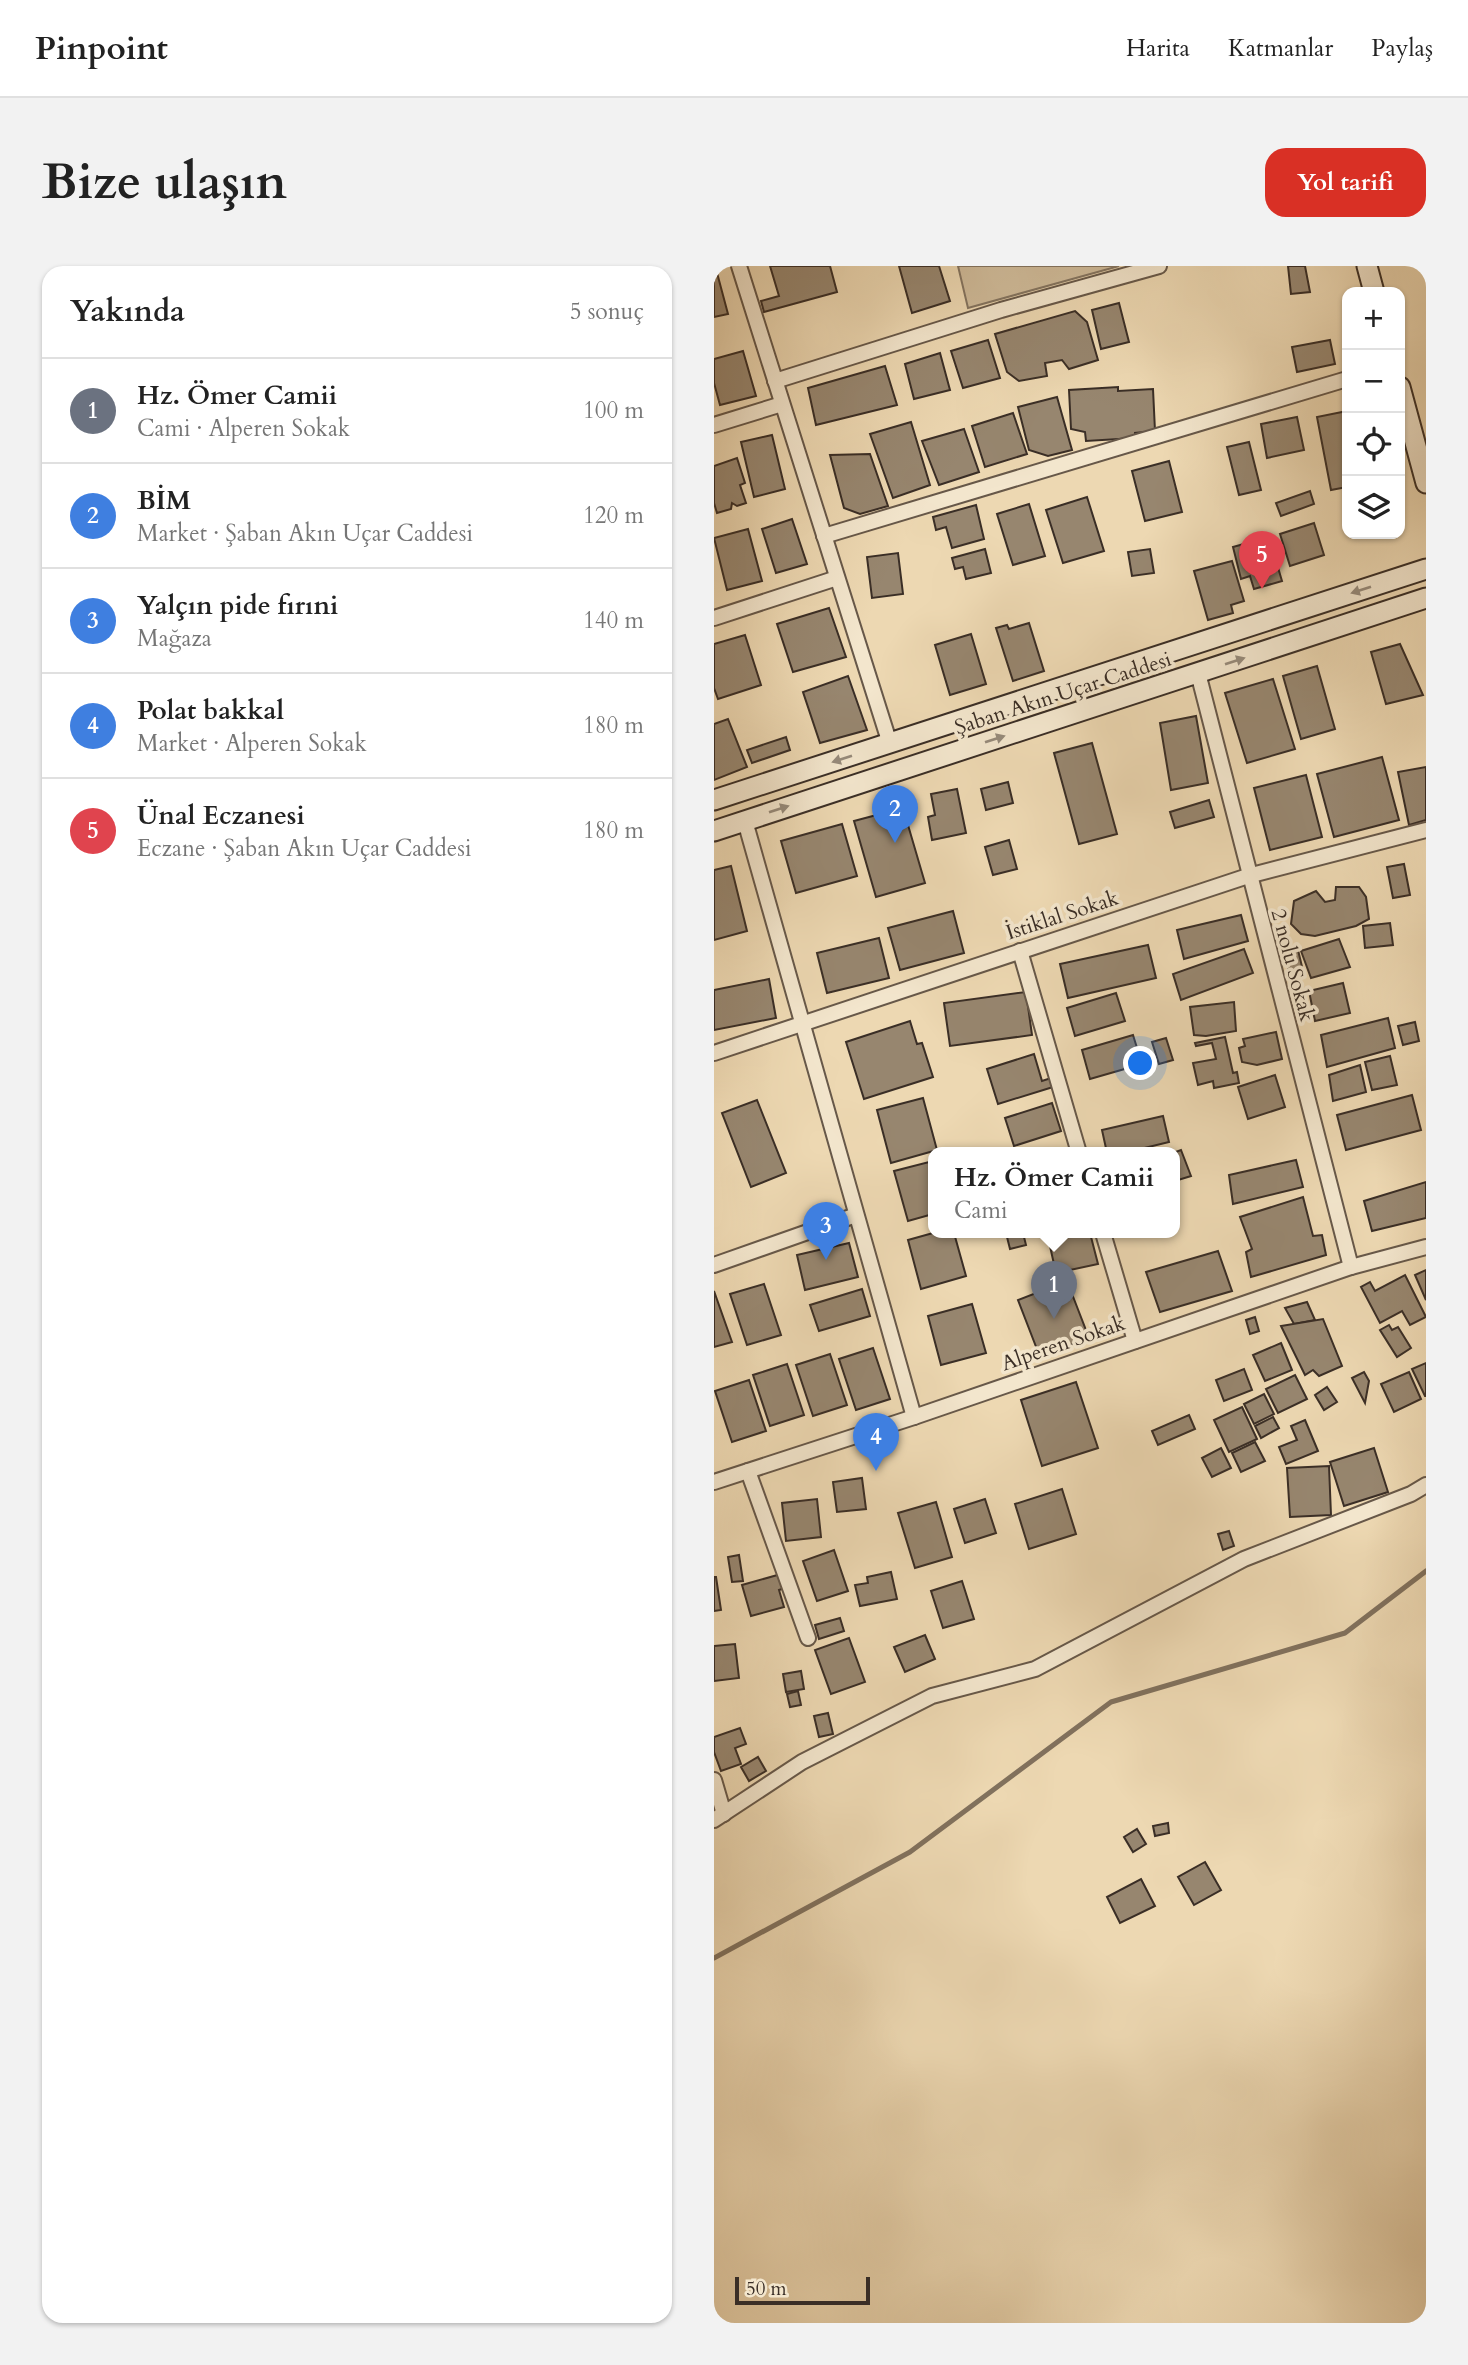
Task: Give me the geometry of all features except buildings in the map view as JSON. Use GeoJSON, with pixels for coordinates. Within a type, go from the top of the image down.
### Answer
{"type":"FeatureCollection","features":[{"type":"Feature","properties":{"kind":"main road"},"geometry":{"type":"LineString","coordinates":[[1367,266],[1373,287]]}},
{"type":"Feature","properties":{"kind":"main road"},"geometry":{"type":"LineString","coordinates":[[1405,405],[1426,483]]}},
{"type":"Feature","properties":{"kind":"main road","name":"Şaban Akın Uçar Caddesi"},"geometry":{"type":"LineString","coordinates":[[714,800],[1426,569]]}},
{"type":"Feature","properties":{"kind":"main road","name":"Şaban Akın Uçar Caddesi"},"geometry":{"type":"LineString","coordinates":[[714,831],[1426,598]]}},
{"type":"Feature","properties":{"kind":"street"},"geometry":{"type":"LineString","coordinates":[[739,266],[890,744]]}},
{"type":"Feature","properties":{"kind":"street"},"geometry":{"type":"LineString","coordinates":[[775,381],[1002,310],[1159,266]]}},
{"type":"Feature","properties":{"kind":"street"},"geometry":{"type":"LineString","coordinates":[[824,536],[1342,381]]}},
{"type":"Feature","properties":{"kind":"street"},"geometry":{"type":"LineString","coordinates":[[714,425],[782,404]]}},
{"type":"Feature","properties":{"kind":"street"},"geometry":{"type":"LineString","coordinates":[[714,618],[838,578]]}},
{"type":"Feature","properties":{"kind":"street","name":"2 nolu Sokak"},"geometry":{"type":"LineString","coordinates":[[1198,673],[1248,876],[1351,1267]]}},
{"type":"Feature","properties":{"kind":"street"},"geometry":{"type":"LineString","coordinates":[[745,821],[914,1417]]}},
{"type":"Feature","properties":{"kind":"street","name":"İstiklal Sokak"},"geometry":{"type":"LineString","coordinates":[[714,1053],[1248,876],[1426,830]]}},
{"type":"Feature","properties":{"kind":"street"},"geometry":{"type":"LineString","coordinates":[[1020,951],[1077,1147]]}},
{"type":"Feature","properties":{"kind":"street"},"geometry":{"type":"LineString","coordinates":[[714,1265],[856,1215]]}},
{"type":"Feature","properties":{"kind":"street"},"geometry":{"type":"LineString","coordinates":[[1104,1238],[1135,1341]]}},
{"type":"Feature","properties":{"kind":"street","name":"Alperen Sokak"},"geometry":{"type":"LineString","coordinates":[[714,1482],[914,1417],[1351,1267],[1426,1247]]}},
{"type":"Feature","properties":{"kind":"street"},"geometry":{"type":"LineString","coordinates":[[748,1471],[808,1638]]}},
{"type":"Feature","properties":{"kind":"street"},"geometry":{"type":"LineString","coordinates":[[714,1780],[719,1817],[802,1762],[932,1696],[1035,1668],[1244,1559],[1411,1494],[1426,1485]]}},
{"type":"Feature","properties":{"kind":"shaded area"},"geometry":{"type":"Polygon","coordinates":[[[958,266],[1119,266],[968,308],[958,266]]]}},
{"type":"Feature","properties":{"kind":"waterway"},"geometry":{"type":"LineString","coordinates":[[714,1958],[910,1852],[1111,1702],[1345,1633],[1426,1571]]}},
{"type":"Feature","properties":{"kind":"place","name":"Ünal Eczanesi"},"geometry":{"type":"Point","coordinates":[1262,589]}},
{"type":"Feature","properties":{"kind":"place","name":"BİM"},"geometry":{"type":"Point","coordinates":[895,843]}},
{"type":"Feature","properties":{"kind":"place","name":"Yalçın pide fırıni"},"geometry":{"type":"Point","coordinates":[826,1260]}},
{"type":"Feature","properties":{"kind":"place","name":"Hz. Ömer Camii"},"geometry":{"type":"Point","coordinates":[1054,1319]}},
{"type":"Feature","properties":{"kind":"place","name":"Polat bakkal"},"geometry":{"type":"Point","coordinates":[876,1471]}}]}
